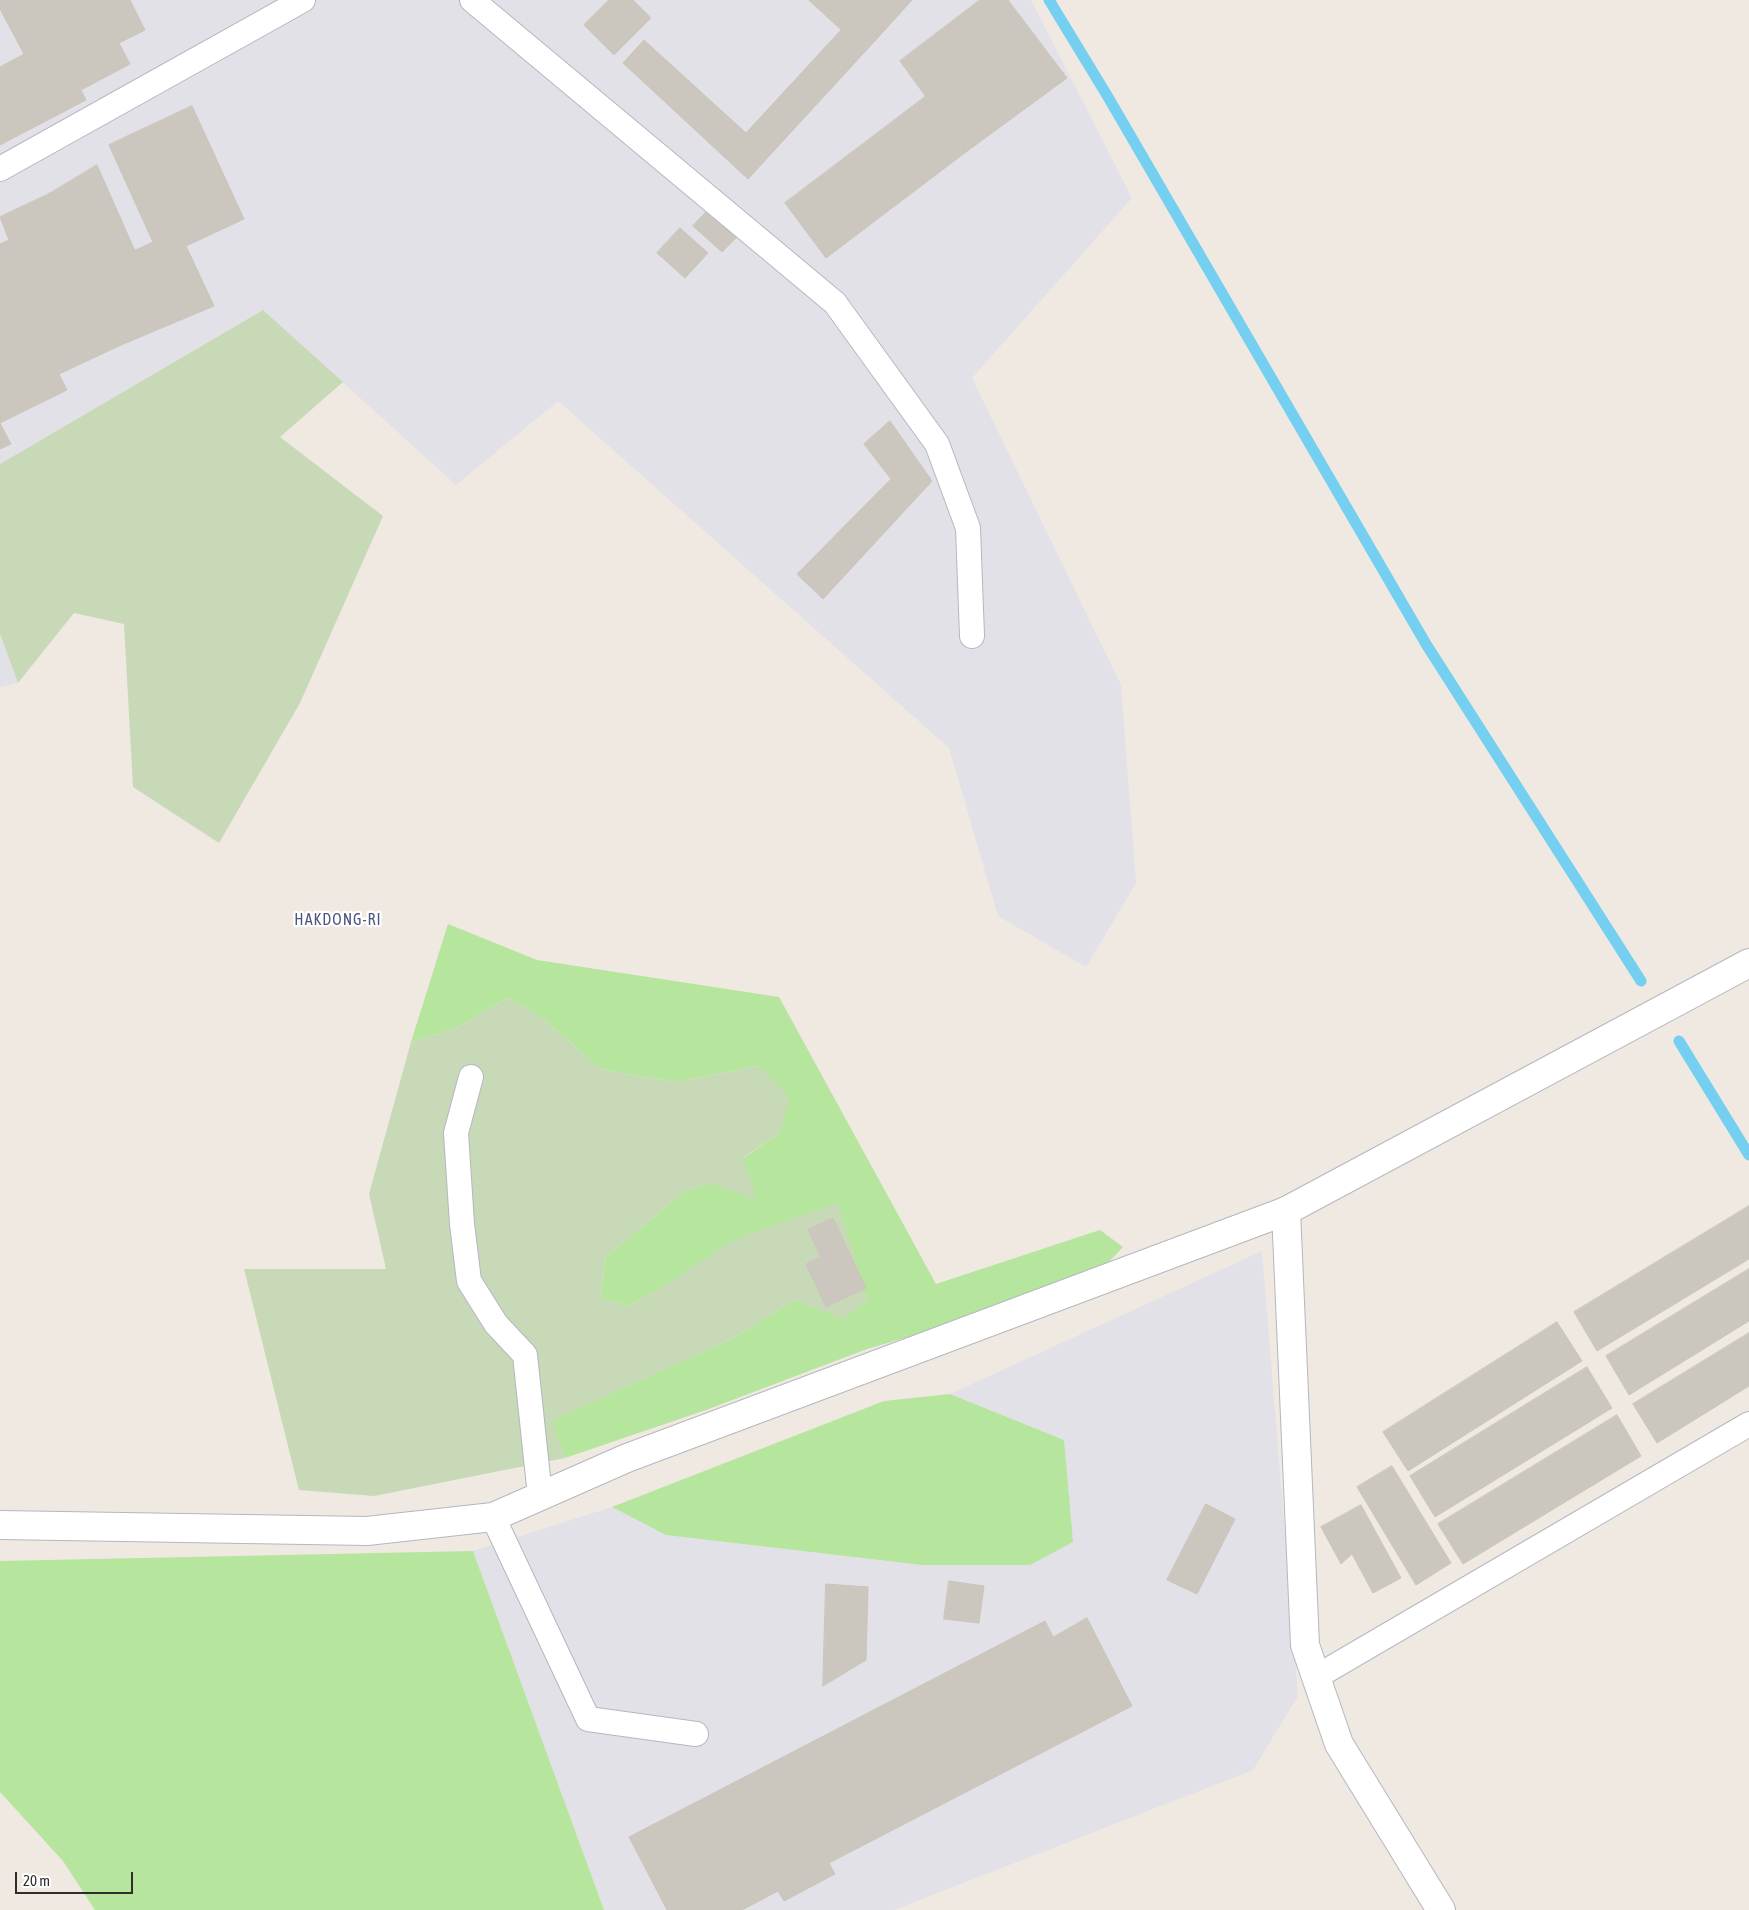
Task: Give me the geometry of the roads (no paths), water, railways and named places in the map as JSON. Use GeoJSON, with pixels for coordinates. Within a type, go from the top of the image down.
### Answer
{"type":"FeatureCollection","features":[{"type":"Feature","properties":{"kind":"street"},"geometry":{"type":"LineString","coordinates":[[0,1525],[368,1531],[492,1517],[627,1458],[1286,1211],[1749,963]]}},
{"type":"Feature","properties":{"kind":"street"},"geometry":{"type":"LineString","coordinates":[[1286,1211],[1305,1645],[1339,1744],[1441,1910]]}},
{"type":"Feature","properties":{"kind":"lane"},"geometry":{"type":"LineString","coordinates":[[0,169],[303,0]]}},
{"type":"Feature","properties":{"kind":"lane"},"geometry":{"type":"LineString","coordinates":[[472,0],[835,303],[937,444],[968,528],[972,636]]}},
{"type":"Feature","properties":{"kind":"lane"},"geometry":{"type":"LineString","coordinates":[[471,1077],[456,1133],[462,1224],[469,1281],[496,1324],[525,1355],[540,1496]]}},
{"type":"Feature","properties":{"kind":"lane"},"geometry":{"type":"LineString","coordinates":[[1316,1677],[1749,1424]]}},
{"type":"Feature","properties":{"kind":"lane"},"geometry":{"type":"LineString","coordinates":[[492,1517],[588,1719],[696,1734]]}},
{"type":"Feature","properties":{"kind":"waterway"},"geometry":{"type":"LineString","coordinates":[[1049,0],[1108,97],[1426,644],[1641,981]]}},
{"type":"Feature","properties":{"kind":"waterway"},"geometry":{"type":"LineString","coordinates":[[1679,1041],[1749,1155]]}},
{"type":"Feature","properties":{"kind":"district","name":"HAKDONG-RI"},"geometry":{"type":"Point","coordinates":[338,920]}}]}
